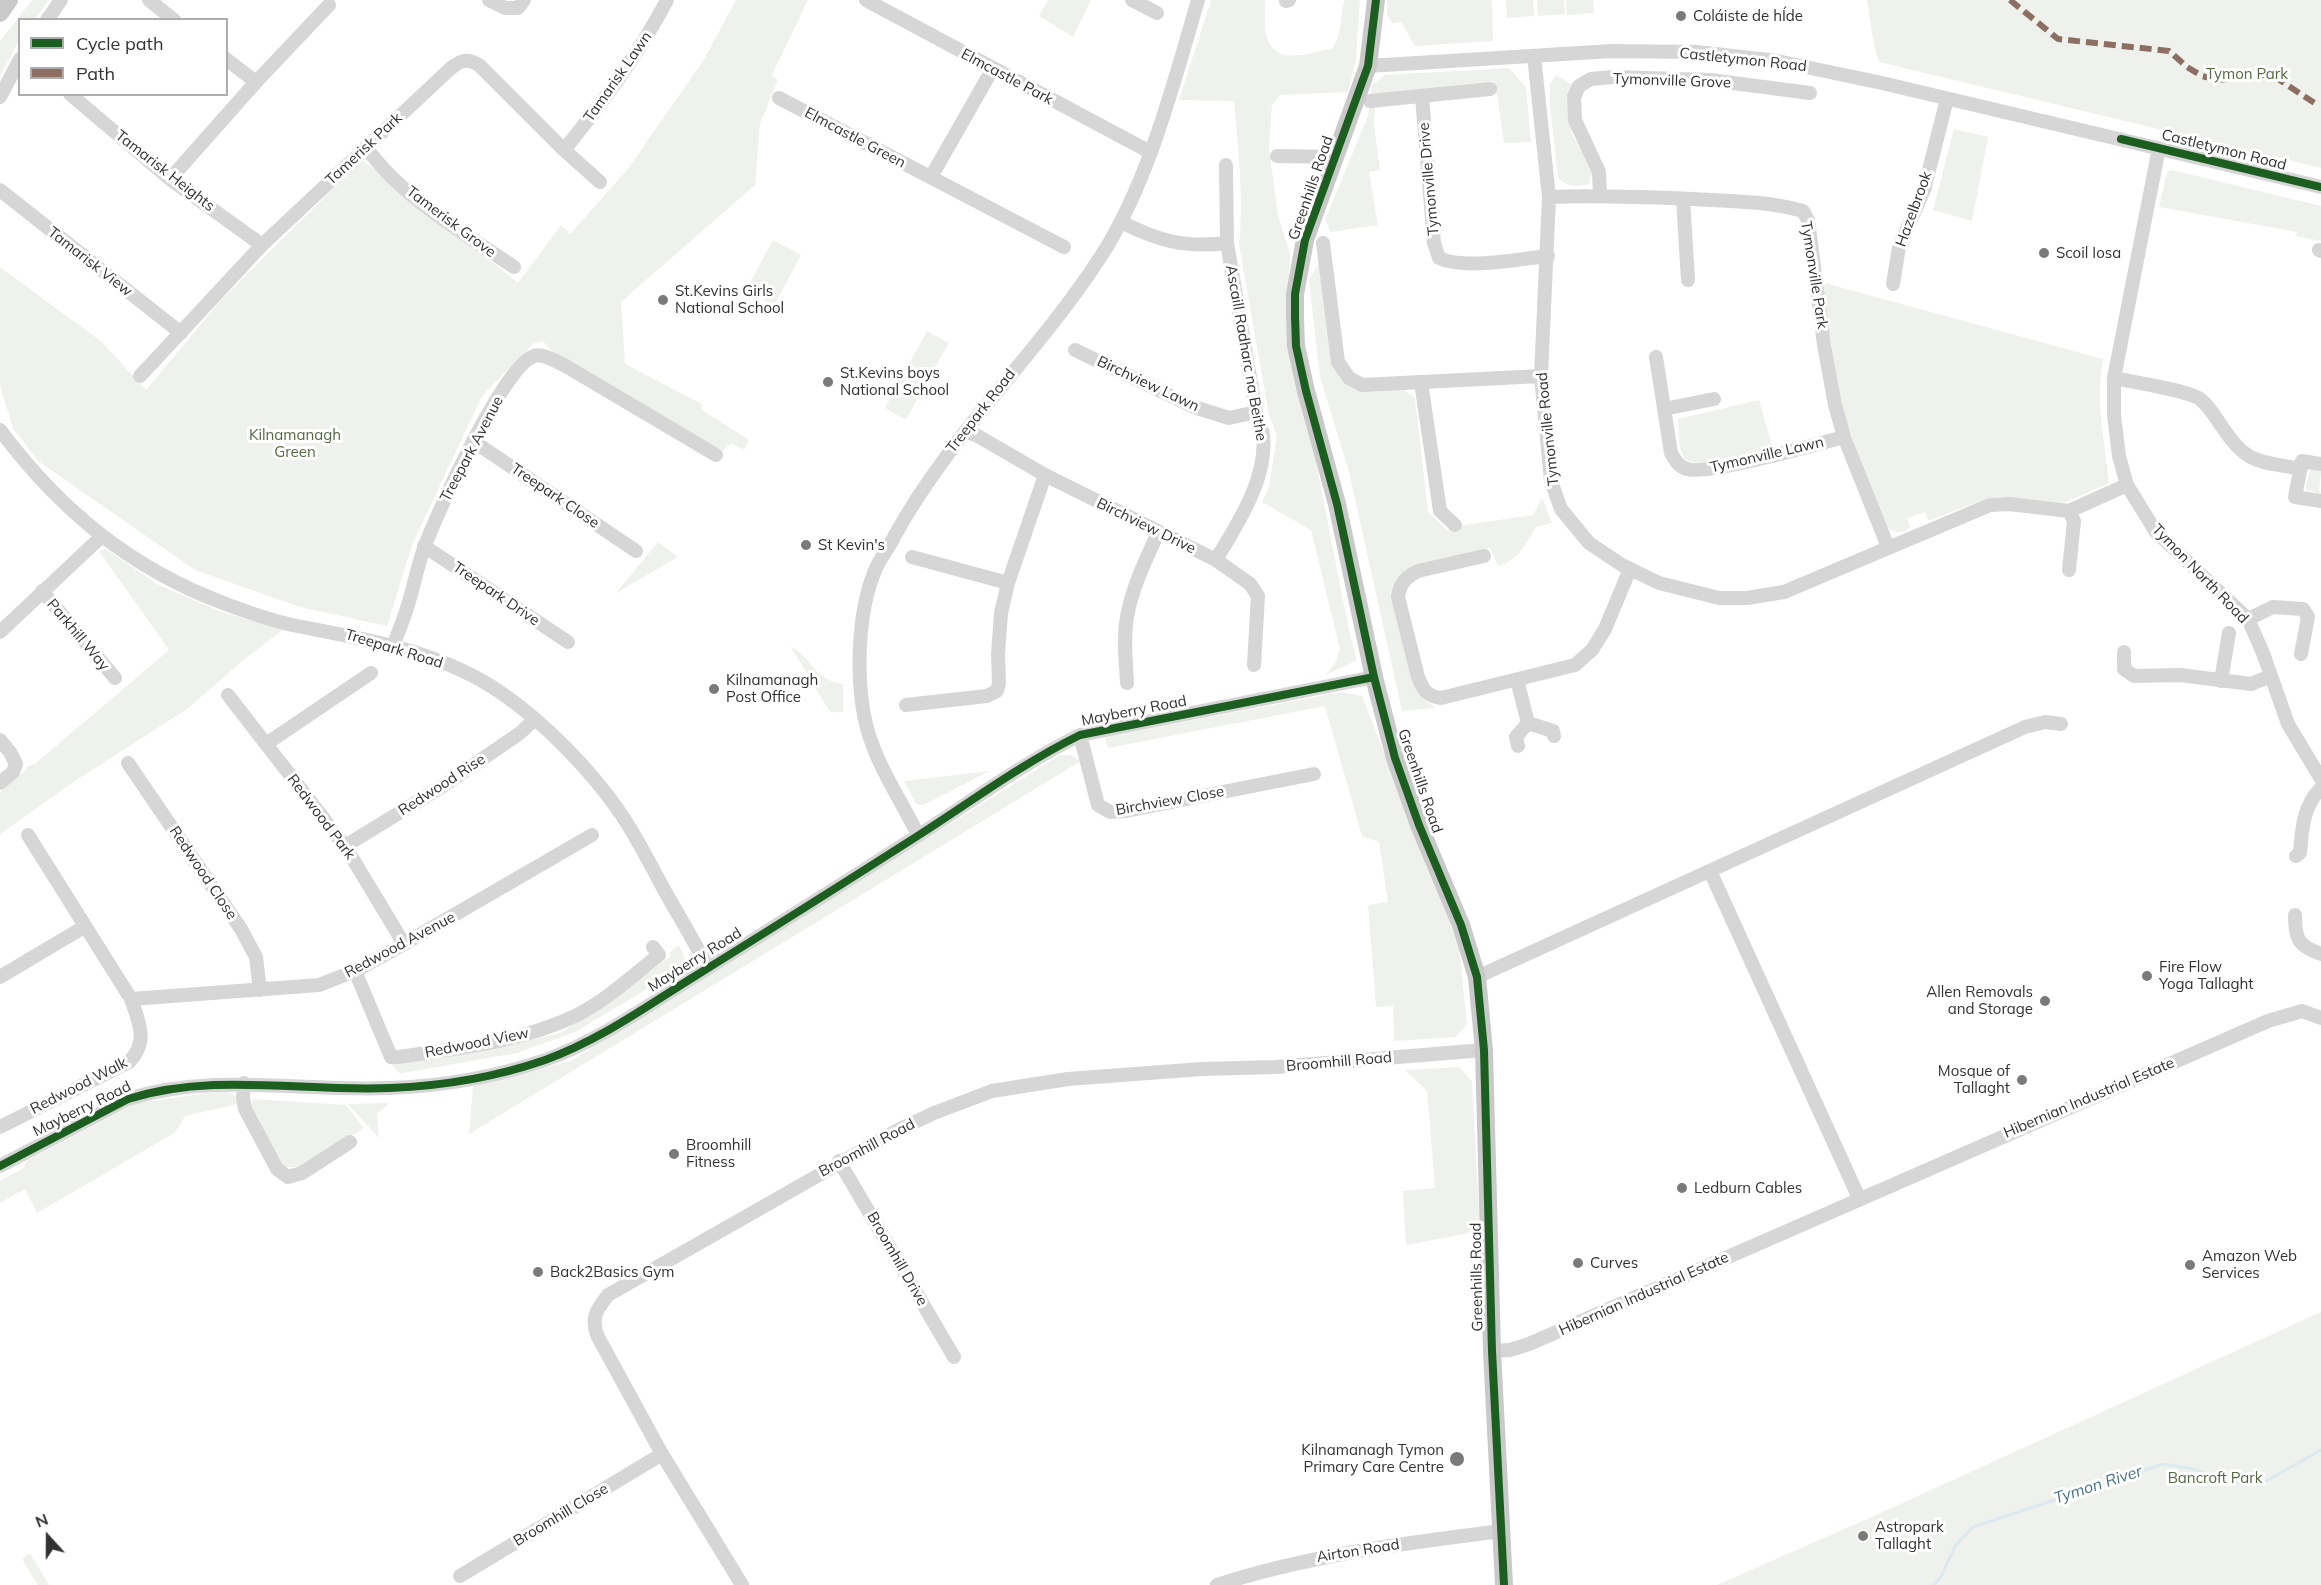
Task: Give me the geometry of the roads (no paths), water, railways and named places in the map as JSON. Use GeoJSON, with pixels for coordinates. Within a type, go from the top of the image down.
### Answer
{"type":"FeatureCollection","features":[{"type":"Feature","properties":{"kind":"main road"},"geometry":{"type":"LineString","coordinates":[[0,13],[9,0]]}},
{"type":"Feature","properties":{"kind":"main road","name":"Greenhills Road"},"geometry":{"type":"LineString","coordinates":[[1376,0],[1368,66],[1305,240],[1299,265],[1295,294],[1296,346],[1337,504],[1374,677],[1395,758],[1419,825],[1461,925],[1478,977],[1484,1050],[1492,1351],[1504,1585]]}},
{"type":"Feature","properties":{"kind":"street"},"geometry":{"type":"LineString","coordinates":[[48,18],[61,0]]}},
{"type":"Feature","properties":{"kind":"street"},"geometry":{"type":"LineString","coordinates":[[149,0],[172,18]]}},
{"type":"Feature","properties":{"kind":"street"},"geometry":{"type":"LineString","coordinates":[[489,0],[505,8],[518,8],[524,0]]}},
{"type":"Feature","properties":{"kind":"street","name":"Tamarisk Lawn"},"geometry":{"type":"LineString","coordinates":[[564,150],[612,88],[654,25],[667,0]]}},
{"type":"Feature","properties":{"kind":"street","name":"Elmcastle Park"},"geometry":{"type":"LineString","coordinates":[[866,0],[992,70],[1150,152]]}},
{"type":"Feature","properties":{"kind":"street"},"geometry":{"type":"LineString","coordinates":[[1132,0],[1156,14]]}},
{"type":"Feature","properties":{"kind":"street","name":"Treepark Road"},"geometry":{"type":"LineString","coordinates":[[918,836],[878,760],[864,717],[860,679],[866,602],[877,566],[906,514],[965,432],[1052,323],[1100,257],[1121,222],[1150,152],[1198,0]]}},
{"type":"Feature","properties":{"kind":"street"},"geometry":{"type":"LineString","coordinates":[[170,179],[256,82],[330,5]]}},
{"type":"Feature","properties":{"kind":"street","name":"Castletymon Road"},"geometry":{"type":"LineString","coordinates":[[1368,66],[1612,51],[1697,52],[1750,58],[1817,68],[2321,187]]}},
{"type":"Feature","properties":{"kind":"street","name":"Tymonville Road"},"geometry":{"type":"LineString","coordinates":[[1534,56],[1549,196],[1541,376],[1551,481],[1561,509],[1589,543],[1630,569],[1659,583],[1719,598],[1747,598],[1784,592],[1990,505],[2009,504],[2069,511]]}},
{"type":"Feature","properties":{"kind":"street","name":"Tamerisk Park"},"geometry":{"type":"LineString","coordinates":[[140,376],[262,244],[462,60],[479,65],[564,150],[600,182]]}},
{"type":"Feature","properties":{"kind":"street"},"geometry":{"type":"LineString","coordinates":[[228,61],[256,82]]}},
{"type":"Feature","properties":{"kind":"street"},"geometry":{"type":"LineString","coordinates":[[0,97],[18,63]]}},
{"type":"Feature","properties":{"kind":"street"},"geometry":{"type":"LineString","coordinates":[[931,177],[992,70]]}},
{"type":"Feature","properties":{"kind":"street","name":"Tymonville Grove"},"geometry":{"type":"LineString","coordinates":[[1600,195],[1599,172],[1575,120],[1574,97],[1580,86],[1591,79],[1613,77],[1710,80],[1810,93]]}},
{"type":"Feature","properties":{"kind":"street"},"geometry":{"type":"LineString","coordinates":[[1370,101],[1490,89]]}},
{"type":"Feature","properties":{"kind":"street","name":"Tamarisk Heights"},"geometry":{"type":"LineString","coordinates":[[72,96],[170,179],[262,244]]}},
{"type":"Feature","properties":{"kind":"street","name":"Tymonville Drive"},"geometry":{"type":"LineString","coordinates":[[1422,97],[1434,243],[1439,258],[1448,262],[1473,263],[1548,256]]}},
{"type":"Feature","properties":{"kind":"street","name":"Elmcastle Green"},"geometry":{"type":"LineString","coordinates":[[779,98],[1064,247]]}},
{"type":"Feature","properties":{"kind":"street","name":"Hazelbrook"},"geometry":{"type":"LineString","coordinates":[[1893,284],[1899,247],[1924,190],[1947,99]]}},
{"type":"Feature","properties":{"kind":"street","name":"Tamerisk Grove"},"geometry":{"type":"LineString","coordinates":[[366,147],[372,156],[416,198],[514,267]]}},
{"type":"Feature","properties":{"kind":"street","name":"Tymon North Road"},"geometry":{"type":"LineString","coordinates":[[2159,148],[2114,378],[2114,415],[2119,456],[2127,484],[2156,532],[2248,619],[2288,724],[2321,779]]}},
{"type":"Feature","properties":{"kind":"street"},"geometry":{"type":"LineString","coordinates":[[1277,156],[1336,157]]}},
{"type":"Feature","properties":{"kind":"street","name":"Ascaill Radharc na Beithe"},"geometry":{"type":"LineString","coordinates":[[1216,560],[1256,482],[1263,451],[1263,433],[1256,412],[1227,243],[1226,165]]}},
{"type":"Feature","properties":{"kind":"street","name":"Tamarisk View"},"geometry":{"type":"LineString","coordinates":[[0,190],[181,333]]}},
{"type":"Feature","properties":{"kind":"street","name":"Tymonville Park"},"geometry":{"type":"LineString","coordinates":[[1549,196],[1600,195],[1750,202],[1785,206],[1803,211],[1808,220],[1824,345],[1835,405],[1844,438],[1888,547]]}},
{"type":"Feature","properties":{"kind":"street"},"geometry":{"type":"LineString","coordinates":[[1683,199],[1688,280]]}},
{"type":"Feature","properties":{"kind":"street"},"geometry":{"type":"LineString","coordinates":[[1121,222],[1151,237],[1177,243],[1201,246],[1227,243]]}},
{"type":"Feature","properties":{"kind":"street"},"geometry":{"type":"LineString","coordinates":[[1323,243],[1338,362],[1349,378],[1362,385],[1541,376]]}},
{"type":"Feature","properties":{"kind":"street","name":"Birchview Lawn"},"geometry":{"type":"LineString","coordinates":[[1075,350],[1194,407],[1229,418],[1256,412]]}},
{"type":"Feature","properties":{"kind":"street","name":"Treepark Avenue"},"geometry":{"type":"LineString","coordinates":[[393,646],[407,608],[424,546],[446,496],[492,405],[521,365],[533,356],[542,356],[564,365],[716,455]]}},
{"type":"Feature","properties":{"kind":"street","name":"Tymonville Lawn"},"geometry":{"type":"LineString","coordinates":[[1656,357],[1671,453],[1679,465],[1689,470],[1702,470],[1771,456],[1844,438]]}},
{"type":"Feature","properties":{"kind":"street"},"geometry":{"type":"LineString","coordinates":[[2114,378],[2197,397],[2212,410],[2236,447],[2248,457],[2301,469]]}},
{"type":"Feature","properties":{"kind":"street"},"geometry":{"type":"LineString","coordinates":[[1421,382],[1440,511],[1455,525]]}},
{"type":"Feature","properties":{"kind":"street"},"geometry":{"type":"LineString","coordinates":[[1664,409],[1714,399]]}},
{"type":"Feature","properties":{"kind":"street","name":"Treepark Road"},"geometry":{"type":"LineString","coordinates":[[0,430],[41,480],[101,537],[144,566],[195,593],[291,625],[336,632],[393,646],[457,668],[499,691],[535,719],[581,765],[623,816],[708,968]]}},
{"type":"Feature","properties":{"kind":"street","name":"Birchview Drive"},"geometry":{"type":"LineString","coordinates":[[965,432],[976,435],[1045,475],[1216,560],[1251,584],[1258,596],[1254,665]]}},
{"type":"Feature","properties":{"kind":"street","name":"Treepark Close"},"geometry":{"type":"LineString","coordinates":[[473,441],[636,550]]}},
{"type":"Feature","properties":{"kind":"street"},"geometry":{"type":"LineString","coordinates":[[2321,464],[2302,461],[2295,497],[2321,501]]}},
{"type":"Feature","properties":{"kind":"street"},"geometry":{"type":"LineString","coordinates":[[906,705],[987,696],[997,691],[1001,613],[1008,583],[1045,475]]}},
{"type":"Feature","properties":{"kind":"street"},"geometry":{"type":"LineString","coordinates":[[2069,570],[2074,521],[2069,511],[2127,484]]}},
{"type":"Feature","properties":{"kind":"street"},"geometry":{"type":"LineString","coordinates":[[1127,683],[1125,645],[1127,616],[1142,568],[1158,533]]}},
{"type":"Feature","properties":{"kind":"street","name":"Parkhill Way"},"geometry":{"type":"LineString","coordinates":[[0,632],[101,537]]}},
{"type":"Feature","properties":{"kind":"street","name":"Treepark Drive"},"geometry":{"type":"LineString","coordinates":[[424,546],[568,642]]}},
{"type":"Feature","properties":{"kind":"street"},"geometry":{"type":"LineString","coordinates":[[1484,556],[1418,571],[1400,585],[1398,597],[1418,677],[1423,689],[1430,697],[1441,698],[1575,665],[1592,650],[1605,629],[1630,569]]}},
{"type":"Feature","properties":{"kind":"street"},"geometry":{"type":"LineString","coordinates":[[912,557],[1008,583]]}},
{"type":"Feature","properties":{"kind":"street","name":"Parkhill Way"},"geometry":{"type":"LineString","coordinates":[[42,591],[115,678]]}},
{"type":"Feature","properties":{"kind":"street"},"geometry":{"type":"LineString","coordinates":[[2248,619],[2273,606],[2303,609],[2308,617],[2301,654]]}},
{"type":"Feature","properties":{"kind":"street"},"geometry":{"type":"LineString","coordinates":[[2221,681],[2229,638]]}},
{"type":"Feature","properties":{"kind":"street"},"geometry":{"type":"LineString","coordinates":[[2124,652],[2124,669],[2134,676],[2180,675],[2251,684],[2271,676]]}},
{"type":"Feature","properties":{"kind":"street"},"geometry":{"type":"LineString","coordinates":[[266,744],[371,673]]}},
{"type":"Feature","properties":{"kind":"street","name":"Mayberry Road"},"geometry":{"type":"LineString","coordinates":[[0,1166],[128,1099],[149,1092],[244,1083],[389,1088],[464,1080],[546,1059],[616,1026],[918,836],[1049,750],[1080,735],[1374,677]]}},
{"type":"Feature","properties":{"kind":"street"},"geometry":{"type":"LineString","coordinates":[[1517,680],[1528,723]]}},
{"type":"Feature","properties":{"kind":"street","name":"Redwood Park"},"geometry":{"type":"LineString","coordinates":[[228,695],[345,846],[404,944]]}},
{"type":"Feature","properties":{"kind":"street","name":"Redwood Rise"},"geometry":{"type":"LineString","coordinates":[[345,846],[443,786],[520,733],[535,719]]}},
{"type":"Feature","properties":{"kind":"street"},"geometry":{"type":"LineString","coordinates":[[1478,977],[2025,727],[2045,722],[2061,724]]}},
{"type":"Feature","properties":{"kind":"street"},"geometry":{"type":"LineString","coordinates":[[1528,723],[1553,731],[1554,736]]}},
{"type":"Feature","properties":{"kind":"street"},"geometry":{"type":"LineString","coordinates":[[1518,746],[1516,737],[1528,723]]}},
{"type":"Feature","properties":{"kind":"street","name":"Birchview Close"},"geometry":{"type":"LineString","coordinates":[[1080,735],[1098,805],[1110,812],[1126,811],[1314,774]]}},
{"type":"Feature","properties":{"kind":"street"},"geometry":{"type":"LineString","coordinates":[[0,740],[16,764],[13,772],[0,783]]}},
{"type":"Feature","properties":{"kind":"street","name":"Redwood Close"},"geometry":{"type":"LineString","coordinates":[[128,764],[241,929],[256,957],[260,990]]}},
{"type":"Feature","properties":{"kind":"street"},"geometry":{"type":"LineString","coordinates":[[2296,856],[2300,853],[2303,818],[2314,795],[2321,788]]}},
{"type":"Feature","properties":{"kind":"street","name":"Redwood Avenue"},"geometry":{"type":"LineString","coordinates":[[131,999],[319,985],[355,971],[592,835]]}},
{"type":"Feature","properties":{"kind":"street"},"geometry":{"type":"LineString","coordinates":[[28,836],[131,999]]}},
{"type":"Feature","properties":{"kind":"street"},"geometry":{"type":"LineString","coordinates":[[1710,871],[1859,1198]]}},
{"type":"Feature","properties":{"kind":"street"},"geometry":{"type":"LineString","coordinates":[[2295,915],[2295,930],[2298,939],[2305,949],[2321,954]]}},
{"type":"Feature","properties":{"kind":"street"},"geometry":{"type":"LineString","coordinates":[[0,977],[84,927]]}},
{"type":"Feature","properties":{"kind":"street","name":"Redwood View"},"geometry":{"type":"LineString","coordinates":[[355,971],[391,1057],[398,1057],[502,1041],[578,1014],[659,955],[653,947]]}},
{"type":"Feature","properties":{"kind":"street","name":"Redwood Walk"},"geometry":{"type":"LineString","coordinates":[[0,1127],[129,1062],[138,1053],[142,1039],[131,999]]}},
{"type":"Feature","properties":{"kind":"street","name":"Hibernian Industrial Estate"},"geometry":{"type":"LineString","coordinates":[[1492,1351],[1510,1350],[1528,1344],[1859,1198],[2268,1022],[2302,1011],[2321,1018]]}},
{"type":"Feature","properties":{"kind":"street","name":"Broomhill Road"},"geometry":{"type":"LineString","coordinates":[[741,1585],[662,1454],[595,1330],[595,1311],[608,1294],[840,1161],[917,1121],[992,1091],[1078,1078],[1202,1069],[1276,1067],[1484,1050]]}},
{"type":"Feature","properties":{"kind":"street"},"geometry":{"type":"LineString","coordinates":[[244,1083],[245,1109],[277,1169],[288,1177],[302,1173],[350,1142]]}},
{"type":"Feature","properties":{"kind":"street","name":"Broomhill Drive"},"geometry":{"type":"LineString","coordinates":[[840,1161],[954,1358]]}},
{"type":"Feature","properties":{"kind":"street","name":"Broomhill Close"},"geometry":{"type":"LineString","coordinates":[[460,1576],[662,1454]]}},
{"type":"Feature","properties":{"kind":"street","name":"Airton Road"},"geometry":{"type":"LineString","coordinates":[[1217,1585],[1332,1555],[1502,1531]]}},
{"type":"Feature","properties":{"kind":"waterway","name":"Tymon River"},"geometry":{"type":"LineString","coordinates":[[1933,1585],[1941,1577],[1955,1546],[1973,1527],[2163,1464],[2189,1468],[2230,1482],[2259,1485],[2321,1450]]}},
{"type":"Feature","properties":{"kind":"place","name":"Coláiste de hÍde"},"geometry":{"type":"Point","coordinates":[1681,16]}},
{"type":"Feature","properties":{"kind":"place","name":"Scoil Iosa"},"geometry":{"type":"Point","coordinates":[2044,253]}},
{"type":"Feature","properties":{"kind":"place","name":"St.Kevins Girls National School"},"geometry":{"type":"Point","coordinates":[663,300]}},
{"type":"Feature","properties":{"kind":"place","name":"St.Kevins boys National School"},"geometry":{"type":"Point","coordinates":[828,382]}},
{"type":"Feature","properties":{"kind":"place","name":"St Kevin's"},"geometry":{"type":"Point","coordinates":[806,545]}},
{"type":"Feature","properties":{"kind":"place","name":"Kilnamanagh Post Office"},"geometry":{"type":"Point","coordinates":[714,689]}},
{"type":"Feature","properties":{"kind":"place","name":"Fire Flow Yoga Tallaght"},"geometry":{"type":"Point","coordinates":[2147,976]}},
{"type":"Feature","properties":{"kind":"place","name":"Allen Removals and Storage"},"geometry":{"type":"Point","coordinates":[2045,1001]}},
{"type":"Feature","properties":{"kind":"place","name":"Mosque of Tallaght"},"geometry":{"type":"Point","coordinates":[2022,1080]}},
{"type":"Feature","properties":{"kind":"place","name":"Broomhill Fitness"},"geometry":{"type":"Point","coordinates":[674,1154]}},
{"type":"Feature","properties":{"kind":"place","name":"Ledburn Cables"},"geometry":{"type":"Point","coordinates":[1682,1188]}},
{"type":"Feature","properties":{"kind":"place","name":"Curves"},"geometry":{"type":"Point","coordinates":[1578,1263]}},
{"type":"Feature","properties":{"kind":"place","name":"Amazon Web Services"},"geometry":{"type":"Point","coordinates":[2190,1265]}},
{"type":"Feature","properties":{"kind":"place","name":"Back2Basics Gym"},"geometry":{"type":"Point","coordinates":[538,1272]}},
{"type":"Feature","properties":{"kind":"place","name":"Kilnamanagh Tymon Primary Care Centre"},"geometry":{"type":"Point","coordinates":[1457,1459]}},
{"type":"Feature","properties":{"kind":"place","name":"Astropark Tallaght"},"geometry":{"type":"Point","coordinates":[1863,1536]}},
{"type":"Feature","properties":{"kind":"park label","name":"Tymon Park"},"geometry":{"type":"Point","coordinates":[2247,74]}},
{"type":"Feature","properties":{"kind":"park label","name":"Kilnamanagh Green"},"geometry":{"type":"Point","coordinates":[295,444]}},
{"type":"Feature","properties":{"kind":"park label","name":"Bancroft Park"},"geometry":{"type":"Point","coordinates":[2215,1478]}}]}
